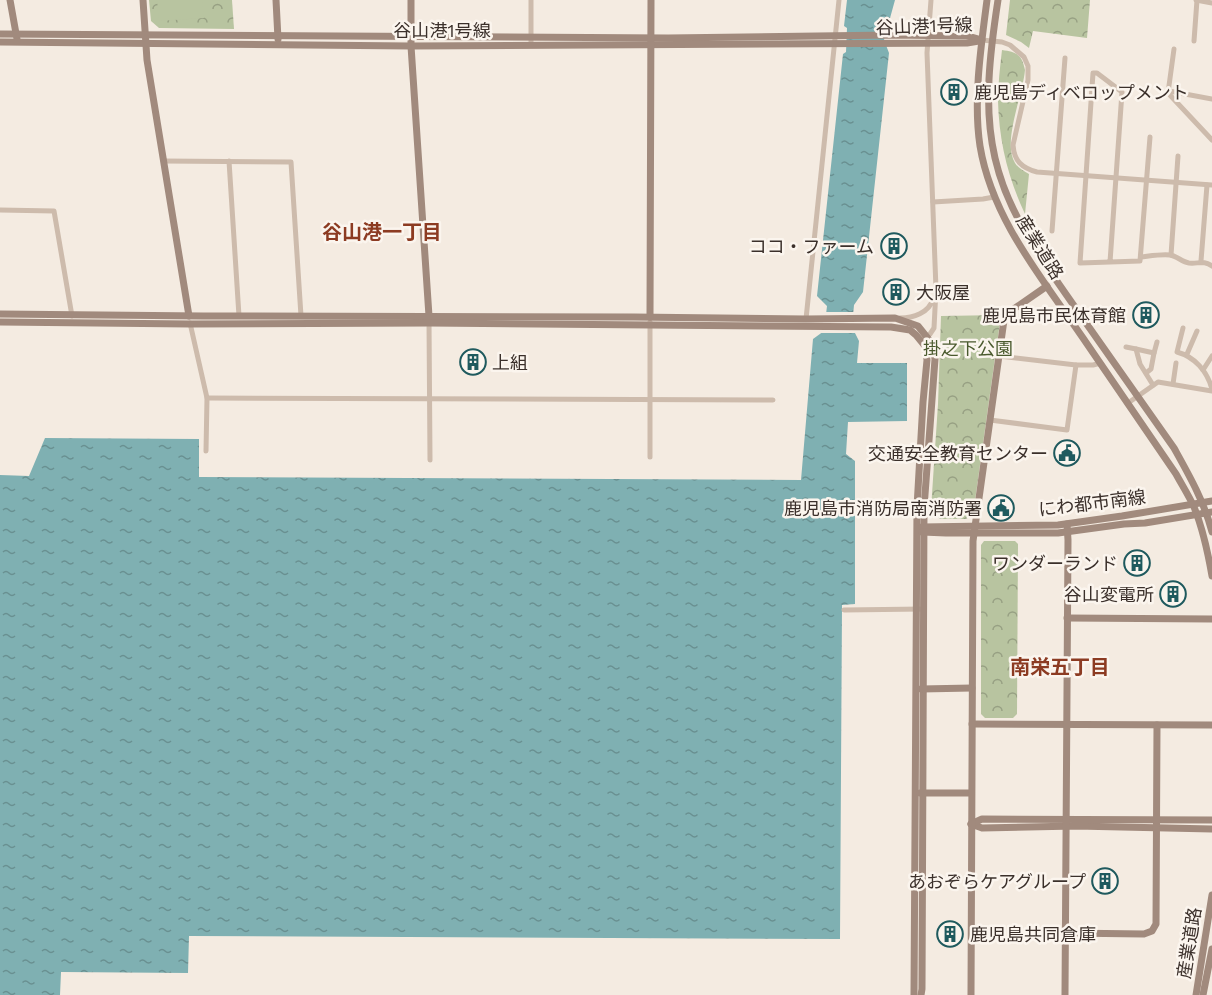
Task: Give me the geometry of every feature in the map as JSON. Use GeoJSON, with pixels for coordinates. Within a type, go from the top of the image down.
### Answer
{"type":"FeatureCollection","features":[{"type":"Feature","properties":{"kind":"street"},"geometry":{"type":"LineString","coordinates":[[10,0],[16,38]]}},
{"type":"Feature","properties":{"kind":"street"},"geometry":{"type":"LineString","coordinates":[[142,0],[147,60],[163,161],[190,320],[207,398],[206,451]]}},
{"type":"Feature","properties":{"kind":"street"},"geometry":{"type":"LineString","coordinates":[[276,0],[278,45]]}},
{"type":"Feature","properties":{"kind":"street"},"geometry":{"type":"LineString","coordinates":[[411,0],[411,46],[429,319],[430,460]]}},
{"type":"Feature","properties":{"kind":"street"},"geometry":{"type":"LineString","coordinates":[[531,0],[531,41]]}},
{"type":"Feature","properties":{"kind":"street"},"geometry":{"type":"LineString","coordinates":[[650,457],[651,0]]}},
{"type":"Feature","properties":{"kind":"street"},"geometry":{"type":"LineString","coordinates":[[806,319],[839,0]]}},
{"type":"Feature","properties":{"kind":"street"},"geometry":{"type":"LineString","coordinates":[[924,338],[934,328],[936,290],[927,53],[931,0]]}},
{"type":"Feature","properties":{"kind":"street","name":"産業道路"},"geometry":{"type":"LineString","coordinates":[[987,0],[982,40],[978,129],[994,196],[1015,237],[1047,286],[1176,474],[1197,514],[1212,576]]}},
{"type":"Feature","properties":{"kind":"street","name":"産業道路"},"geometry":{"type":"LineString","coordinates":[[998,0],[992,41],[988,101],[994,158],[1004,190],[1040,255],[1174,448],[1202,503],[1209,512],[1212,532]]}},
{"type":"Feature","properties":{"kind":"street"},"geometry":{"type":"LineString","coordinates":[[1194,41],[1196,0],[1212,3]]}},
{"type":"Feature","properties":{"kind":"street","name":"谷山港1号線"},"geometry":{"type":"LineString","coordinates":[[0,34],[16,38],[411,46],[531,41],[927,39],[967,43],[982,40]]}},
{"type":"Feature","properties":{"kind":"street","name":"谷山港1号線"},"geometry":{"type":"LineString","coordinates":[[145,39],[278,35],[411,36],[531,41]]}},
{"type":"Feature","properties":{"kind":"street","name":"谷山港1号線"},"geometry":{"type":"LineString","coordinates":[[0,42],[16,38]]}},
{"type":"Feature","properties":{"kind":"street"},"geometry":{"type":"LineString","coordinates":[[982,40],[1002,42],[1016,49],[1024,57],[1028,66],[1028,80],[1013,139],[1016,160],[1029,170],[1209,185],[1201,261]]}},
{"type":"Feature","properties":{"kind":"street"},"geometry":{"type":"LineString","coordinates":[[1174,49],[1168,93],[1212,140]]}},
{"type":"Feature","properties":{"kind":"street"},"geometry":{"type":"LineString","coordinates":[[1052,231],[1065,58]]}},
{"type":"Feature","properties":{"kind":"street"},"geometry":{"type":"LineString","coordinates":[[1110,262],[1122,92],[1094,73],[1080,263],[1110,262],[1140,261],[1150,137]]}},
{"type":"Feature","properties":{"kind":"street"},"geometry":{"type":"LineString","coordinates":[[1169,91],[1212,99]]}},
{"type":"Feature","properties":{"kind":"street"},"geometry":{"type":"LineString","coordinates":[[1171,255],[1178,156]]}},
{"type":"Feature","properties":{"kind":"street"},"geometry":{"type":"LineString","coordinates":[[163,161],[291,162],[301,316]]}},
{"type":"Feature","properties":{"kind":"street"},"geometry":{"type":"LineString","coordinates":[[229,161],[239,316]]}},
{"type":"Feature","properties":{"kind":"street"},"geometry":{"type":"LineString","coordinates":[[933,202],[982,199],[994,196]]}},
{"type":"Feature","properties":{"kind":"street"},"geometry":{"type":"LineString","coordinates":[[0,210],[54,211],[73,323]]}},
{"type":"Feature","properties":{"kind":"street"},"geometry":{"type":"LineString","coordinates":[[1141,257],[1171,255],[1184,262],[1201,261],[1212,266]]}},
{"type":"Feature","properties":{"kind":"street"},"geometry":{"type":"LineString","coordinates":[[971,995],[974,530],[1006,316],[1047,286]]}},
{"type":"Feature","properties":{"kind":"street"},"geometry":{"type":"LineString","coordinates":[[860,323],[906,318],[925,311],[932,305],[936,290]]}},
{"type":"Feature","properties":{"kind":"street"},"geometry":{"type":"LineString","coordinates":[[0,314],[71,314],[190,320],[239,316],[301,316],[650,325],[860,323],[902,328],[924,338]]}},
{"type":"Feature","properties":{"kind":"street"},"geometry":{"type":"LineString","coordinates":[[0,322],[650,317],[806,319],[817,323]]}},
{"type":"Feature","properties":{"kind":"street"},"geometry":{"type":"LineString","coordinates":[[895,318],[918,326],[924,338],[927,360],[918,484],[922,530],[914,995]]}},
{"type":"Feature","properties":{"kind":"street"},"geometry":{"type":"LineString","coordinates":[[1128,403],[1158,382],[1212,390],[1211,380],[1196,361],[1187,354],[1177,352],[1183,328]]}},
{"type":"Feature","properties":{"kind":"street"},"geometry":{"type":"LineString","coordinates":[[1187,354],[1197,331]]}},
{"type":"Feature","properties":{"kind":"street"},"geometry":{"type":"LineString","coordinates":[[1146,373],[1151,369],[1157,342]]}},
{"type":"Feature","properties":{"kind":"street"},"geometry":{"type":"LineString","coordinates":[[1126,347],[1154,353]]}},
{"type":"Feature","properties":{"kind":"street"},"geometry":{"type":"LineString","coordinates":[[1136,350],[1140,364],[1153,385]]}},
{"type":"Feature","properties":{"kind":"street"},"geometry":{"type":"LineString","coordinates":[[999,356],[1076,365],[1101,363]]}},
{"type":"Feature","properties":{"kind":"street"},"geometry":{"type":"LineString","coordinates":[[1203,370],[1212,356]]}},
{"type":"Feature","properties":{"kind":"street"},"geometry":{"type":"LineString","coordinates":[[1173,384],[1176,363]]}},
{"type":"Feature","properties":{"kind":"street"},"geometry":{"type":"LineString","coordinates":[[990,420],[1067,430],[1076,365]]}},
{"type":"Feature","properties":{"kind":"street"},"geometry":{"type":"LineString","coordinates":[[207,398],[773,400]]}},
{"type":"Feature","properties":{"kind":"street","name":"にわ都市南線"},"geometry":{"type":"LineString","coordinates":[[1067,527],[1212,501]]}},
{"type":"Feature","properties":{"kind":"street","name":"にわ都市南線"},"geometry":{"type":"LineString","coordinates":[[922,530],[1145,523],[1209,512]]}},
{"type":"Feature","properties":{"kind":"street"},"geometry":{"type":"LineString","coordinates":[[1065,995],[1067,527]]}},
{"type":"Feature","properties":{"kind":"street"},"geometry":{"type":"LineString","coordinates":[[844,610],[919,609]]}},
{"type":"Feature","properties":{"kind":"street"},"geometry":{"type":"LineString","coordinates":[[1067,618],[1212,619]]}},
{"type":"Feature","properties":{"kind":"street"},"geometry":{"type":"LineString","coordinates":[[919,689],[972,688]]}},
{"type":"Feature","properties":{"kind":"street"},"geometry":{"type":"LineString","coordinates":[[972,724],[1212,725]]}},
{"type":"Feature","properties":{"kind":"street"},"geometry":{"type":"LineString","coordinates":[[1066,933],[1144,934],[1154,929],[1156,924],[1157,725]]}},
{"type":"Feature","properties":{"kind":"street"},"geometry":{"type":"LineString","coordinates":[[918,793],[971,793]]}},
{"type":"Feature","properties":{"kind":"street"},"geometry":{"type":"LineString","coordinates":[[918,793],[921,995]]}},
{"type":"Feature","properties":{"kind":"street"},"geometry":{"type":"LineString","coordinates":[[971,824],[982,828],[1066,823],[1212,820]]}},
{"type":"Feature","properties":{"kind":"street"},"geometry":{"type":"LineString","coordinates":[[1066,823],[1212,829]]}},
{"type":"Feature","properties":{"kind":"street","name":"産業道路"},"geometry":{"type":"LineString","coordinates":[[1196,995],[1212,895]]}},
{"type":"Feature","properties":{"kind":"street","name":"産業道路"},"geometry":{"type":"LineString","coordinates":[[1203,995],[1212,949]]}},
{"type":"Feature","properties":{"kind":"green space"},"geometry":{"type":"Polygon","coordinates":[[[149,0],[232,0],[234,29],[159,28],[151,21],[149,0]]]}},
{"type":"Feature","properties":{"kind":"green space"},"geometry":{"type":"Polygon","coordinates":[[[157,0],[202,0],[204,18],[159,21],[157,0]]]}},
{"type":"Feature","properties":{"kind":"green space"},"geometry":{"type":"Polygon","coordinates":[[[1010,0],[1090,0],[1087,38],[1033,31],[1029,48],[1006,35],[1010,0]]]}},
{"type":"Feature","properties":{"kind":"green space"},"geometry":{"type":"Polygon","coordinates":[[[1002,50],[1018,55],[1025,70],[1011,143],[1015,163],[1029,174],[1025,214],[1009,173],[1002,145],[998,95],[1002,50]]]}},
{"type":"Feature","properties":{"kind":"green space","name":"掛之下公園"},"geometry":{"type":"Polygon","coordinates":[[[1001,315],[973,515],[966,519],[940,519],[931,509],[941,316],[1001,315]]]}},
{"type":"Feature","properties":{"kind":"green space"},"geometry":{"type":"Polygon","coordinates":[[[984,541],[1015,541],[1018,544],[1017,714],[1013,718],[985,718],[981,714],[981,545],[984,541]]]}},
{"type":"Feature","properties":{"kind":"water"},"geometry":{"type":"Polygon","coordinates":[[[847,0],[895,0],[884,40],[889,53],[863,292],[854,305],[852,327],[859,341],[857,363],[907,363],[907,421],[848,422],[846,454],[855,461],[855,604],[842,605],[840,939],[189,936],[188,973],[61,972],[60,995],[0,995],[0,475],[29,476],[45,438],[199,439],[199,477],[801,480],[813,339],[824,331],[827,306],[817,296],[843,54],[846,52],[847,28],[844,26],[847,0]]]}},
{"type":"Feature","properties":{"kind":"pier"},"geometry":{"type":"Polygon","coordinates":[[[823,312],[856,312],[855,326],[858,333],[816,333],[822,329],[823,312]]]}},
{"type":"Feature","properties":{"kind":"place","name":"鹿児島ディベロップメント"},"geometry":{"type":"Point","coordinates":[954,92]}},
{"type":"Feature","properties":{"kind":"place","name":"ココ・ファーム"},"geometry":{"type":"Point","coordinates":[894,246]}},
{"type":"Feature","properties":{"kind":"place","name":"大阪屋"},"geometry":{"type":"Point","coordinates":[896,292]}},
{"type":"Feature","properties":{"kind":"place","name":"鹿児島市民体育館"},"geometry":{"type":"Point","coordinates":[1146,315]}},
{"type":"Feature","properties":{"kind":"place","name":"上組"},"geometry":{"type":"Point","coordinates":[473,362]}},
{"type":"Feature","properties":{"kind":"place","name":"交通安全教育センター"},"geometry":{"type":"Point","coordinates":[1067,453]}},
{"type":"Feature","properties":{"kind":"place","name":"鹿児島市消防局南消防署"},"geometry":{"type":"Point","coordinates":[1001,508]}},
{"type":"Feature","properties":{"kind":"place","name":"ワンダーランド"},"geometry":{"type":"Point","coordinates":[1137,563]}},
{"type":"Feature","properties":{"kind":"place","name":"谷山変電所"},"geometry":{"type":"Point","coordinates":[1173,594]}},
{"type":"Feature","properties":{"kind":"place","name":"あおぞらケアグループ"},"geometry":{"type":"Point","coordinates":[1105,881]}},
{"type":"Feature","properties":{"kind":"place","name":"鹿児島共同倉庫"},"geometry":{"type":"Point","coordinates":[950,934]}},
{"type":"Feature","properties":{"kind":"district","name":"谷山港一丁目"},"geometry":{"type":"Point","coordinates":[382,232]}},
{"type":"Feature","properties":{"kind":"district","name":"南栄五丁目"},"geometry":{"type":"Point","coordinates":[1060,667]}}]}
